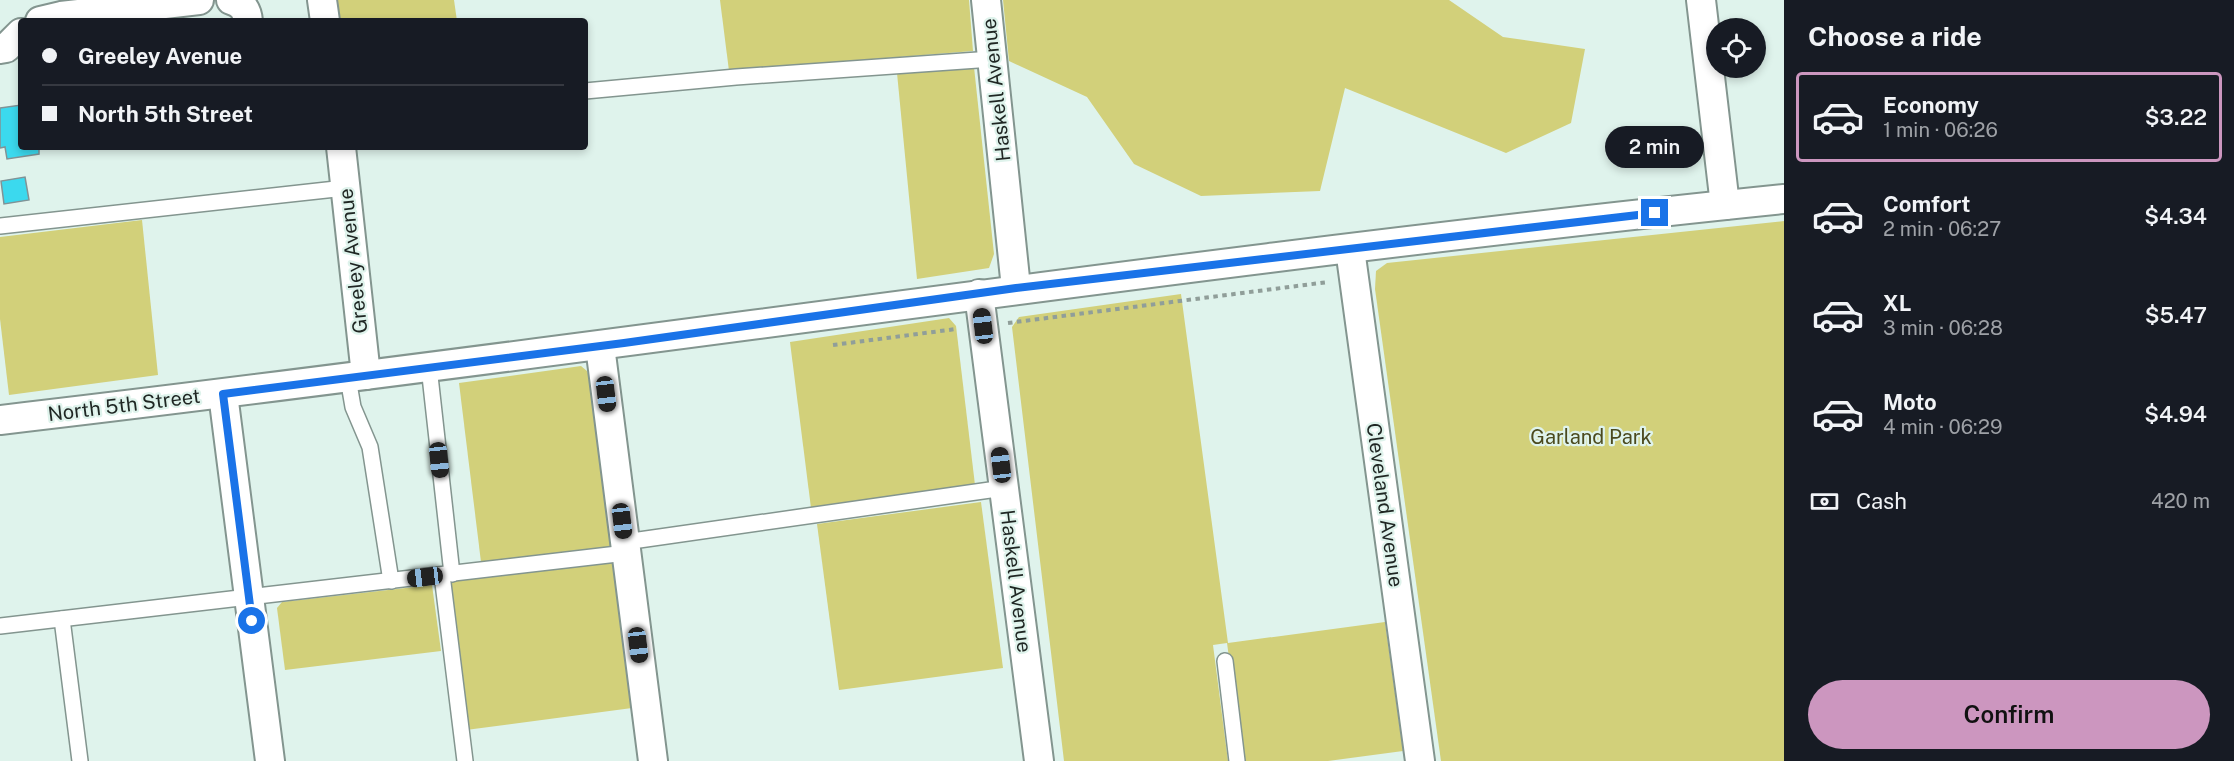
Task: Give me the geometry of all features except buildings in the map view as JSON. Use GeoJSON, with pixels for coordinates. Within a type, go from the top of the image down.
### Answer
{"type":"FeatureCollection","features":[{"type":"Feature","properties":{"kind":"street"},"geometry":{"type":"LineString","coordinates":[[53,18],[199,0]]}},
{"type":"Feature","properties":{"kind":"street"},"geometry":{"type":"LineString","coordinates":[[231,0],[238,2],[247,13],[248,18]]}},
{"type":"Feature","properties":{"kind":"street"},"geometry":{"type":"LineString","coordinates":[[322,0],[325,18]]}},
{"type":"Feature","properties":{"kind":"street","name":"Haskell Avenue"},"geometry":{"type":"LineString","coordinates":[[986,0],[1016,288]]}},
{"type":"Feature","properties":{"kind":"street"},"geometry":{"type":"LineString","coordinates":[[1701,0],[1725,205]]}},
{"type":"Feature","properties":{"kind":"street","name":"Greeley Avenue"},"geometry":{"type":"LineString","coordinates":[[340,150],[345,188],[357,376]]}},
{"type":"Feature","properties":{"kind":"street","name":"North 5th Street"},"geometry":{"type":"LineString","coordinates":[[0,420],[600,346],[1016,288],[1784,199]]}},
{"type":"Feature","properties":{"kind":"street","name":"Cleveland Avenue"},"geometry":{"type":"LineString","coordinates":[[1350,249],[1420,761]]}},
{"type":"Feature","properties":{"kind":"street","name":"Haskell Avenue"},"geometry":{"type":"LineString","coordinates":[[979,294],[1039,761]]}},
{"type":"Feature","properties":{"kind":"street"},"geometry":{"type":"LineString","coordinates":[[600,346],[653,761]]}},
{"type":"Feature","properties":{"kind":"street"},"geometry":{"type":"LineString","coordinates":[[223,394],[270,761]]}},
{"type":"Feature","properties":{"kind":"lane"},"geometry":{"type":"LineString","coordinates":[[588,91],[736,77],[993,59]]}},
{"type":"Feature","properties":{"kind":"lane"},"geometry":{"type":"LineString","coordinates":[[0,226],[345,188]]}},
{"type":"Feature","properties":{"kind":"lane"},"geometry":{"type":"LineString","coordinates":[[429,367],[465,761]]}},
{"type":"Feature","properties":{"kind":"lane"},"geometry":{"type":"LineString","coordinates":[[357,376],[353,407],[370,447],[391,581]]}},
{"type":"Feature","properties":{"kind":"lane"},"geometry":{"type":"LineString","coordinates":[[0,626],[447,574],[1004,488]]}},
{"type":"Feature","properties":{"kind":"lane"},"geometry":{"type":"LineString","coordinates":[[62,619],[80,761]]}},
{"type":"Feature","properties":{"kind":"lane"},"geometry":{"type":"LineString","coordinates":[[1225,661],[1237,761]]}},
{"type":"Feature","properties":{"kind":"green space"},"geometry":{"type":"Polygon","coordinates":[[[333,0],[454,0],[457,18],[335,18],[333,0]]]}},
{"type":"Feature","properties":{"kind":"green space"},"geometry":{"type":"Polygon","coordinates":[[[720,0],[969,0],[973,51],[729,71],[720,0]]]}},
{"type":"Feature","properties":{"kind":"green space"},"geometry":{"type":"Polygon","coordinates":[[[1003,0],[1449,0],[1503,37],[1585,49],[1571,123],[1506,153],[1345,88],[1320,191],[1201,196],[1134,164],[1087,97],[1009,61],[1003,0]]]}},
{"type":"Feature","properties":{"kind":"green space"},"geometry":{"type":"Polygon","coordinates":[[[974,67],[994,254],[989,268],[917,279],[897,73],[974,67]]]}},
{"type":"Feature","properties":{"kind":"green space"},"geometry":{"type":"Polygon","coordinates":[[[142,220],[158,375],[9,395],[0,319],[0,237],[142,220]]]}},
{"type":"Feature","properties":{"kind":"green space","name":"Garland Park"},"geometry":{"type":"Polygon","coordinates":[[[1784,221],[1784,761],[1441,761],[1375,289],[1376,271],[1387,263],[1784,221]]]}},
{"type":"Feature","properties":{"kind":"green space"},"geometry":{"type":"Polygon","coordinates":[[[1181,294],[1228,643],[1385,622],[1403,751],[1328,761],[1243,761],[1227,643],[1213,645],[1228,761],[1064,761],[1012,327],[1019,317],[1181,294]]]}},
{"type":"Feature","properties":{"kind":"green space"},"geometry":{"type":"Polygon","coordinates":[[[949,318],[956,326],[975,485],[811,508],[790,342],[949,318]]]}},
{"type":"Feature","properties":{"kind":"green space"},"geometry":{"type":"Polygon","coordinates":[[[581,366],[587,371],[591,381],[612,547],[481,562],[459,383],[581,366]]]}},
{"type":"Feature","properties":{"kind":"green space"},"geometry":{"type":"Polygon","coordinates":[[[981,502],[1003,668],[839,690],[817,524],[981,502]]]}},
{"type":"Feature","properties":{"kind":"green space"},"geometry":{"type":"Polygon","coordinates":[[[614,561],[632,708],[466,730],[446,582],[614,561]]]}},
{"type":"Feature","properties":{"kind":"green space"},"geometry":{"type":"Polygon","coordinates":[[[432,585],[441,651],[285,670],[277,608],[282,602],[432,585]]]}},
{"type":"Feature","properties":{"kind":"route"},"geometry":{"type":"LineString","coordinates":[[252,621],[223,394],[624,343],[1016,288],[1655,213]]}}]}
